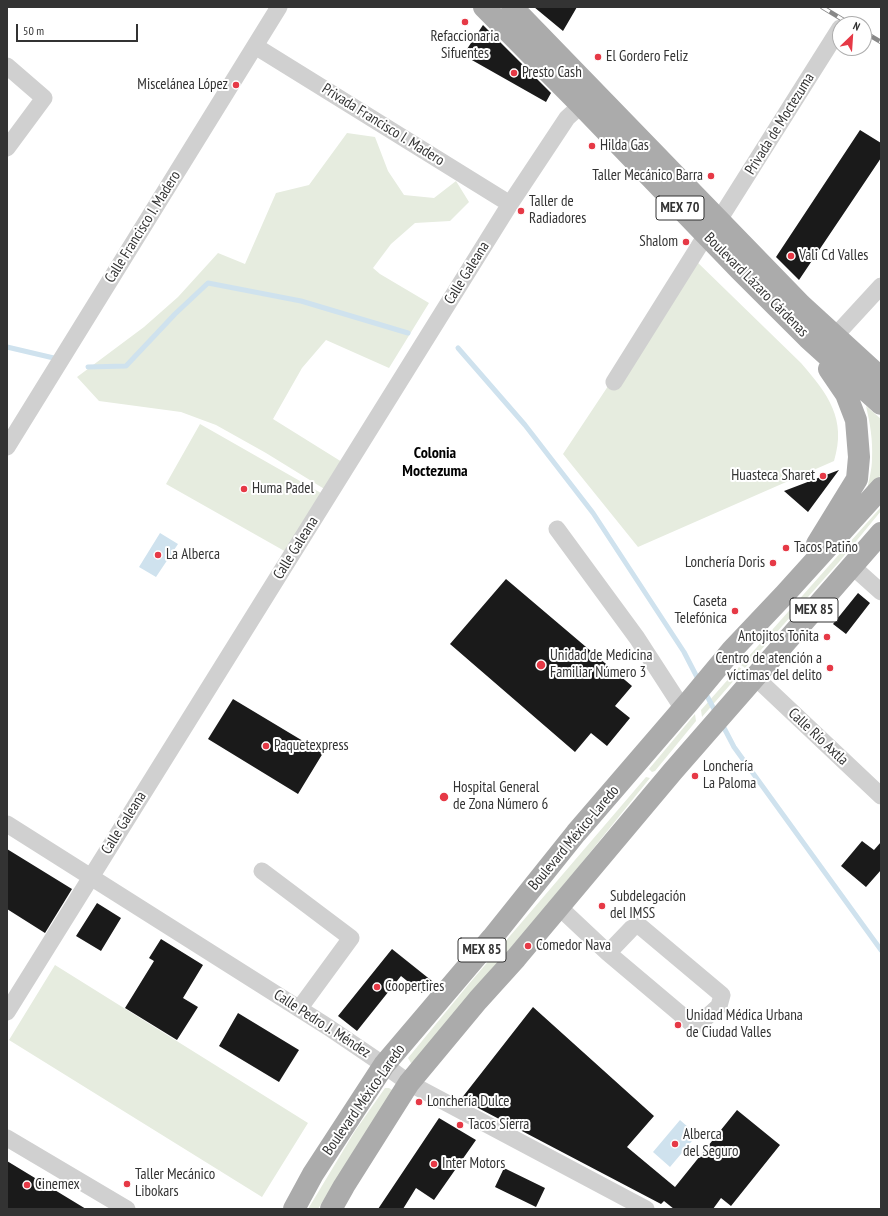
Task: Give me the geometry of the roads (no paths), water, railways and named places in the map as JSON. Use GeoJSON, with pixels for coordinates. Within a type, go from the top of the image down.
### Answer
{"type":"FeatureCollection","features":[{"type":"Feature","properties":{"kind":"main road","name":"Boulevard Lázaro Cárdenas"},"geometry":{"type":"LineString","coordinates":[[484,7],[588,98]]}},
{"type":"Feature","properties":{"kind":"main road","name":"Boulevard Lázaro Cárdenas"},"geometry":{"type":"LineString","coordinates":[[512,7],[588,98],[713,228],[808,338],[881,404]]}},
{"type":"Feature","properties":{"kind":"main road","name":"Boulevard Lázaro Cárdenas"},"geometry":{"type":"LineString","coordinates":[[713,228],[881,378]]}},
{"type":"Feature","properties":{"kind":"main road"},"geometry":{"type":"LineString","coordinates":[[785,594],[857,479],[858,457],[856,420],[846,394],[808,338]]}},
{"type":"Feature","properties":{"kind":"main road"},"geometry":{"type":"LineString","coordinates":[[858,357],[881,371]]}},
{"type":"Feature","properties":{"kind":"main road","name":"Boulevard México-Laredo"},"geometry":{"type":"LineString","coordinates":[[294,1209],[313,1174],[384,1065],[492,938],[576,833],[686,706],[732,650],[881,488]]}},
{"type":"Feature","properties":{"kind":"main road","name":"Boulevard México-Laredo"},"geometry":{"type":"LineString","coordinates":[[331,1209],[409,1083],[682,761],[853,567],[881,533]]}},
{"type":"Feature","properties":{"kind":"street","name":"Calle Francisco I. Madero"},"geometry":{"type":"LineString","coordinates":[[7,447],[279,7]]}},
{"type":"Feature","properties":{"kind":"street","name":"Privada de Moctezuma"},"geometry":{"type":"LineString","coordinates":[[614,382],[832,41]]}},
{"type":"Feature","properties":{"kind":"street","name":"Privada Francisco I. Madero"},"geometry":{"type":"LineString","coordinates":[[255,46],[510,204]]}},
{"type":"Feature","properties":{"kind":"street"},"geometry":{"type":"LineString","coordinates":[[7,66],[44,98],[7,148]]}},
{"type":"Feature","properties":{"kind":"street","name":"Calle Galeana"},"geometry":{"type":"LineString","coordinates":[[7,1012],[510,204],[567,118],[588,98]]}},
{"type":"Feature","properties":{"kind":"street"},"geometry":{"type":"LineString","coordinates":[[835,336],[881,286]]}},
{"type":"Feature","properties":{"kind":"street"},"geometry":{"type":"LineString","coordinates":[[557,529],[686,706]]}},
{"type":"Feature","properties":{"kind":"street"},"geometry":{"type":"LineString","coordinates":[[853,567],[881,592]]}},
{"type":"Feature","properties":{"kind":"street","name":"Calle Río Axtla"},"geometry":{"type":"LineString","coordinates":[[751,681],[881,796]]}},
{"type":"Feature","properties":{"kind":"street","name":"Calle Pedro J. Méndez"},"geometry":{"type":"LineString","coordinates":[[7,824],[299,1009],[409,1083],[646,1209]]}},
{"type":"Feature","properties":{"kind":"street"},"geometry":{"type":"LineString","coordinates":[[262,871],[351,938],[299,1009]]}},
{"type":"Feature","properties":{"kind":"street"},"geometry":{"type":"LineString","coordinates":[[559,907],[608,953],[691,1023],[699,1024],[719,1006],[722,995],[641,927],[638,926],[632,928],[608,953]]}},
{"type":"Feature","properties":{"kind":"street"},"geometry":{"type":"LineString","coordinates":[[7,1138],[127,1209]]}},
{"type":"Feature","properties":{"kind":"water","name":"La Alberca"},"geometry":{"type":"Polygon","coordinates":[[[160,533],[178,544],[156,577],[139,567],[160,533]]]}},
{"type":"Feature","properties":{"kind":"water","name":"Alberca del Seguro"},"geometry":{"type":"Polygon","coordinates":[[[680,1120],[697,1135],[670,1167],[653,1152],[680,1120]]]}},
{"type":"Feature","properties":{"kind":"waterway"},"geometry":{"type":"LineString","coordinates":[[88,367],[126,366],[175,314],[208,283],[301,301],[408,333]]}},
{"type":"Feature","properties":{"kind":"waterway"},"geometry":{"type":"LineString","coordinates":[[7,347],[58,359]]}},
{"type":"Feature","properties":{"kind":"waterway"},"geometry":{"type":"LineString","coordinates":[[458,348],[525,425],[593,513],[684,652],[699,681]]}},
{"type":"Feature","properties":{"kind":"waterway"},"geometry":{"type":"LineString","coordinates":[[705,692],[716,713]]}},
{"type":"Feature","properties":{"kind":"waterway"},"geometry":{"type":"LineString","coordinates":[[722,724],[734,747],[881,950]]}},
{"type":"Feature","properties":{"kind":"railway"},"geometry":{"type":"LineString","coordinates":[[822,7],[837,16]]}},
{"type":"Feature","properties":{"kind":"railway"},"geometry":{"type":"LineString","coordinates":[[872,37],[881,42]]}},
{"type":"Feature","properties":{"kind":"place","name":"Refaccionaria Sifuentes"},"geometry":{"type":"Point","coordinates":[465,22]}},
{"type":"Feature","properties":{"kind":"place","name":"El Gordero Feliz"},"geometry":{"type":"Point","coordinates":[598,57]}},
{"type":"Feature","properties":{"kind":"place","name":"Presto Cash"},"geometry":{"type":"Point","coordinates":[514,73]}},
{"type":"Feature","properties":{"kind":"place","name":"Miscelánea López"},"geometry":{"type":"Point","coordinates":[236,85]}},
{"type":"Feature","properties":{"kind":"place","name":"Hilda Gas"},"geometry":{"type":"Point","coordinates":[592,146]}},
{"type":"Feature","properties":{"kind":"place","name":"Taller Mecánico Barra"},"geometry":{"type":"Point","coordinates":[711,176]}},
{"type":"Feature","properties":{"kind":"place","name":"Taller de Radiadores"},"geometry":{"type":"Point","coordinates":[521,211]}},
{"type":"Feature","properties":{"kind":"place","name":"Shalom"},"geometry":{"type":"Point","coordinates":[686,242]}},
{"type":"Feature","properties":{"kind":"place","name":"Vali Cd Valles"},"geometry":{"type":"Point","coordinates":[791,256]}},
{"type":"Feature","properties":{"kind":"place","name":"Huasteca Sharet"},"geometry":{"type":"Point","coordinates":[823,476]}},
{"type":"Feature","properties":{"kind":"place","name":"Huma Padel"},"geometry":{"type":"Point","coordinates":[244,489]}},
{"type":"Feature","properties":{"kind":"place","name":"Tacos Patiño"},"geometry":{"type":"Point","coordinates":[786,548]}},
{"type":"Feature","properties":{"kind":"place","name":"La Alberca"},"geometry":{"type":"Point","coordinates":[158,555]}},
{"type":"Feature","properties":{"kind":"place","name":"Lonchería Doris"},"geometry":{"type":"Point","coordinates":[773,563]}},
{"type":"Feature","properties":{"kind":"place","name":"Caseta Telefónica"},"geometry":{"type":"Point","coordinates":[735,611]}},
{"type":"Feature","properties":{"kind":"place","name":"Antojitos Toñita"},"geometry":{"type":"Point","coordinates":[827,637]}},
{"type":"Feature","properties":{"kind":"place","name":"Unidad de Medicina Familiar Número 3"},"geometry":{"type":"Point","coordinates":[541,665]}},
{"type":"Feature","properties":{"kind":"place","name":"Centro de atención a víctimas del delito"},"geometry":{"type":"Point","coordinates":[830,668]}},
{"type":"Feature","properties":{"kind":"place","name":"Paquetexpress"},"geometry":{"type":"Point","coordinates":[266,746]}},
{"type":"Feature","properties":{"kind":"place","name":"Lonchería La Paloma"},"geometry":{"type":"Point","coordinates":[695,776]}},
{"type":"Feature","properties":{"kind":"place","name":"Hospital General de Zona Número 6"},"geometry":{"type":"Point","coordinates":[444,797]}},
{"type":"Feature","properties":{"kind":"place","name":"Subdelegación del IMSS"},"geometry":{"type":"Point","coordinates":[602,906]}},
{"type":"Feature","properties":{"kind":"place","name":"Comedor Nava"},"geometry":{"type":"Point","coordinates":[528,946]}},
{"type":"Feature","properties":{"kind":"place","name":"Coopertires"},"geometry":{"type":"Point","coordinates":[377,987]}},
{"type":"Feature","properties":{"kind":"place","name":"Unidad Médica Urbana de Ciudad Valles"},"geometry":{"type":"Point","coordinates":[678,1025]}},
{"type":"Feature","properties":{"kind":"place","name":"Lonchería Dulce"},"geometry":{"type":"Point","coordinates":[419,1102]}},
{"type":"Feature","properties":{"kind":"place","name":"Tacos Sierra"},"geometry":{"type":"Point","coordinates":[460,1125]}},
{"type":"Feature","properties":{"kind":"place","name":"Alberca del Seguro"},"geometry":{"type":"Point","coordinates":[675,1144]}},
{"type":"Feature","properties":{"kind":"place","name":"Inter Motors"},"geometry":{"type":"Point","coordinates":[434,1164]}},
{"type":"Feature","properties":{"kind":"place","name":"Taller Mecánico Libokars"},"geometry":{"type":"Point","coordinates":[127,1184]}},
{"type":"Feature","properties":{"kind":"place","name":"Cinemex"},"geometry":{"type":"Point","coordinates":[27,1185]}},
{"type":"Feature","properties":{"kind":"district","name":"Colonia Moctezuma"},"geometry":{"type":"Point","coordinates":[435,462]}}]}
